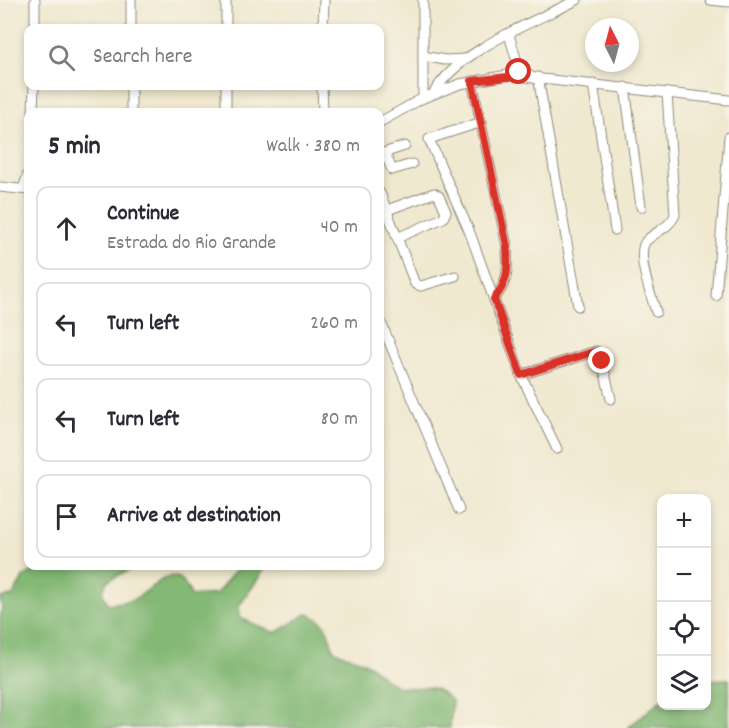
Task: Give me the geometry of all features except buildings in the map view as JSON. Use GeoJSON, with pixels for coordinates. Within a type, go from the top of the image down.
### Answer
{"type":"FeatureCollection","features":[{"type":"Feature","properties":{"kind":"street"},"geometry":{"type":"LineString","coordinates":[[35,0],[35,24]]}},
{"type":"Feature","properties":{"kind":"street"},"geometry":{"type":"LineString","coordinates":[[131,0],[131,24]]}},
{"type":"Feature","properties":{"kind":"street"},"geometry":{"type":"LineString","coordinates":[[226,0],[226,24]]}},
{"type":"Feature","properties":{"kind":"street"},"geometry":{"type":"LineString","coordinates":[[323,24],[324,0]]}},
{"type":"Feature","properties":{"kind":"street"},"geometry":{"type":"LineString","coordinates":[[423,0],[423,98]]}},
{"type":"Feature","properties":{"kind":"street"},"geometry":{"type":"LineString","coordinates":[[433,93],[446,74],[465,59],[577,0]]}},
{"type":"Feature","properties":{"kind":"street"},"geometry":{"type":"LineString","coordinates":[[710,0],[729,2]]}},
{"type":"Feature","properties":{"kind":"street"},"geometry":{"type":"LineString","coordinates":[[509,35],[517,72]]}},
{"type":"Feature","properties":{"kind":"street"},"geometry":{"type":"LineString","coordinates":[[423,56],[445,60],[465,59]]}},
{"type":"Feature","properties":{"kind":"street"},"geometry":{"type":"LineString","coordinates":[[384,120],[433,93],[472,81],[517,72],[593,84],[729,100]]}},
{"type":"Feature","properties":{"kind":"street"},"geometry":{"type":"LineString","coordinates":[[534,76],[578,306]]}},
{"type":"Feature","properties":{"kind":"street"},"geometry":{"type":"LineString","coordinates":[[472,81],[507,246],[509,273],[506,283],[494,299]]}},
{"type":"Feature","properties":{"kind":"street"},"geometry":{"type":"LineString","coordinates":[[593,84],[615,230]]}},
{"type":"Feature","properties":{"kind":"street"},"geometry":{"type":"LineString","coordinates":[[625,87],[641,207]]}},
{"type":"Feature","properties":{"kind":"street"},"geometry":{"type":"LineString","coordinates":[[33,108],[34,90]]}},
{"type":"Feature","properties":{"kind":"street"},"geometry":{"type":"LineString","coordinates":[[131,90],[131,108]]}},
{"type":"Feature","properties":{"kind":"street"},"geometry":{"type":"LineString","coordinates":[[226,90],[226,108]]}},
{"type":"Feature","properties":{"kind":"street"},"geometry":{"type":"LineString","coordinates":[[322,90],[323,108]]}},
{"type":"Feature","properties":{"kind":"street"},"geometry":{"type":"LineString","coordinates":[[656,312],[647,279],[642,247],[646,241],[672,222],[675,215],[667,93]]}},
{"type":"Feature","properties":{"kind":"street"},"geometry":{"type":"LineString","coordinates":[[482,123],[429,139],[459,204],[521,375],[557,449]]}},
{"type":"Feature","properties":{"kind":"street"},"geometry":{"type":"LineString","coordinates":[[716,296],[729,137]]}},
{"type":"Feature","properties":{"kind":"street"},"geometry":{"type":"LineString","coordinates":[[384,152],[405,146]]}},
{"type":"Feature","properties":{"kind":"street"},"geometry":{"type":"LineString","coordinates":[[384,157],[392,171],[412,164]]}},
{"type":"Feature","properties":{"kind":"street"},"geometry":{"type":"LineString","coordinates":[[0,187],[24,189]]}},
{"type":"Feature","properties":{"kind":"street"},"geometry":{"type":"LineString","coordinates":[[387,210],[434,194],[439,196],[446,212],[443,218],[397,238]]}},
{"type":"Feature","properties":{"kind":"street"},"geometry":{"type":"LineString","coordinates":[[384,203],[415,284],[421,286],[455,276]]}},
{"type":"Feature","properties":{"kind":"street"},"geometry":{"type":"LineString","coordinates":[[384,330],[459,510]]}},
{"type":"Feature","properties":{"kind":"street"},"geometry":{"type":"LineString","coordinates":[[521,375],[596,351],[602,361],[611,399]]}},
{"type":"Feature","properties":{"kind":"green space"},"geometry":{"type":"Polygon","coordinates":[[[36,570],[130,570],[107,581],[102,592],[108,604],[132,600],[171,576],[178,578],[184,584],[191,596],[216,594],[236,570],[264,570],[239,606],[240,618],[275,633],[307,614],[314,616],[326,627],[333,649],[337,652],[367,664],[397,686],[430,688],[452,701],[450,728],[0,728],[0,614],[2,609],[0,598],[13,596],[24,576],[36,570]]]}},
{"type":"Feature","properties":{"kind":"green space"},"geometry":{"type":"Polygon","coordinates":[[[729,679],[729,728],[628,728],[657,703],[657,710],[711,710],[711,680],[729,679]]]}},
{"type":"Feature","properties":{"kind":"route"},"geometry":{"type":"LineString","coordinates":[[519,72],[516,76],[507,75],[472,81],[496,185],[507,246],[509,273],[502,290],[494,299],[521,375],[596,351],[602,361]]}}]}
